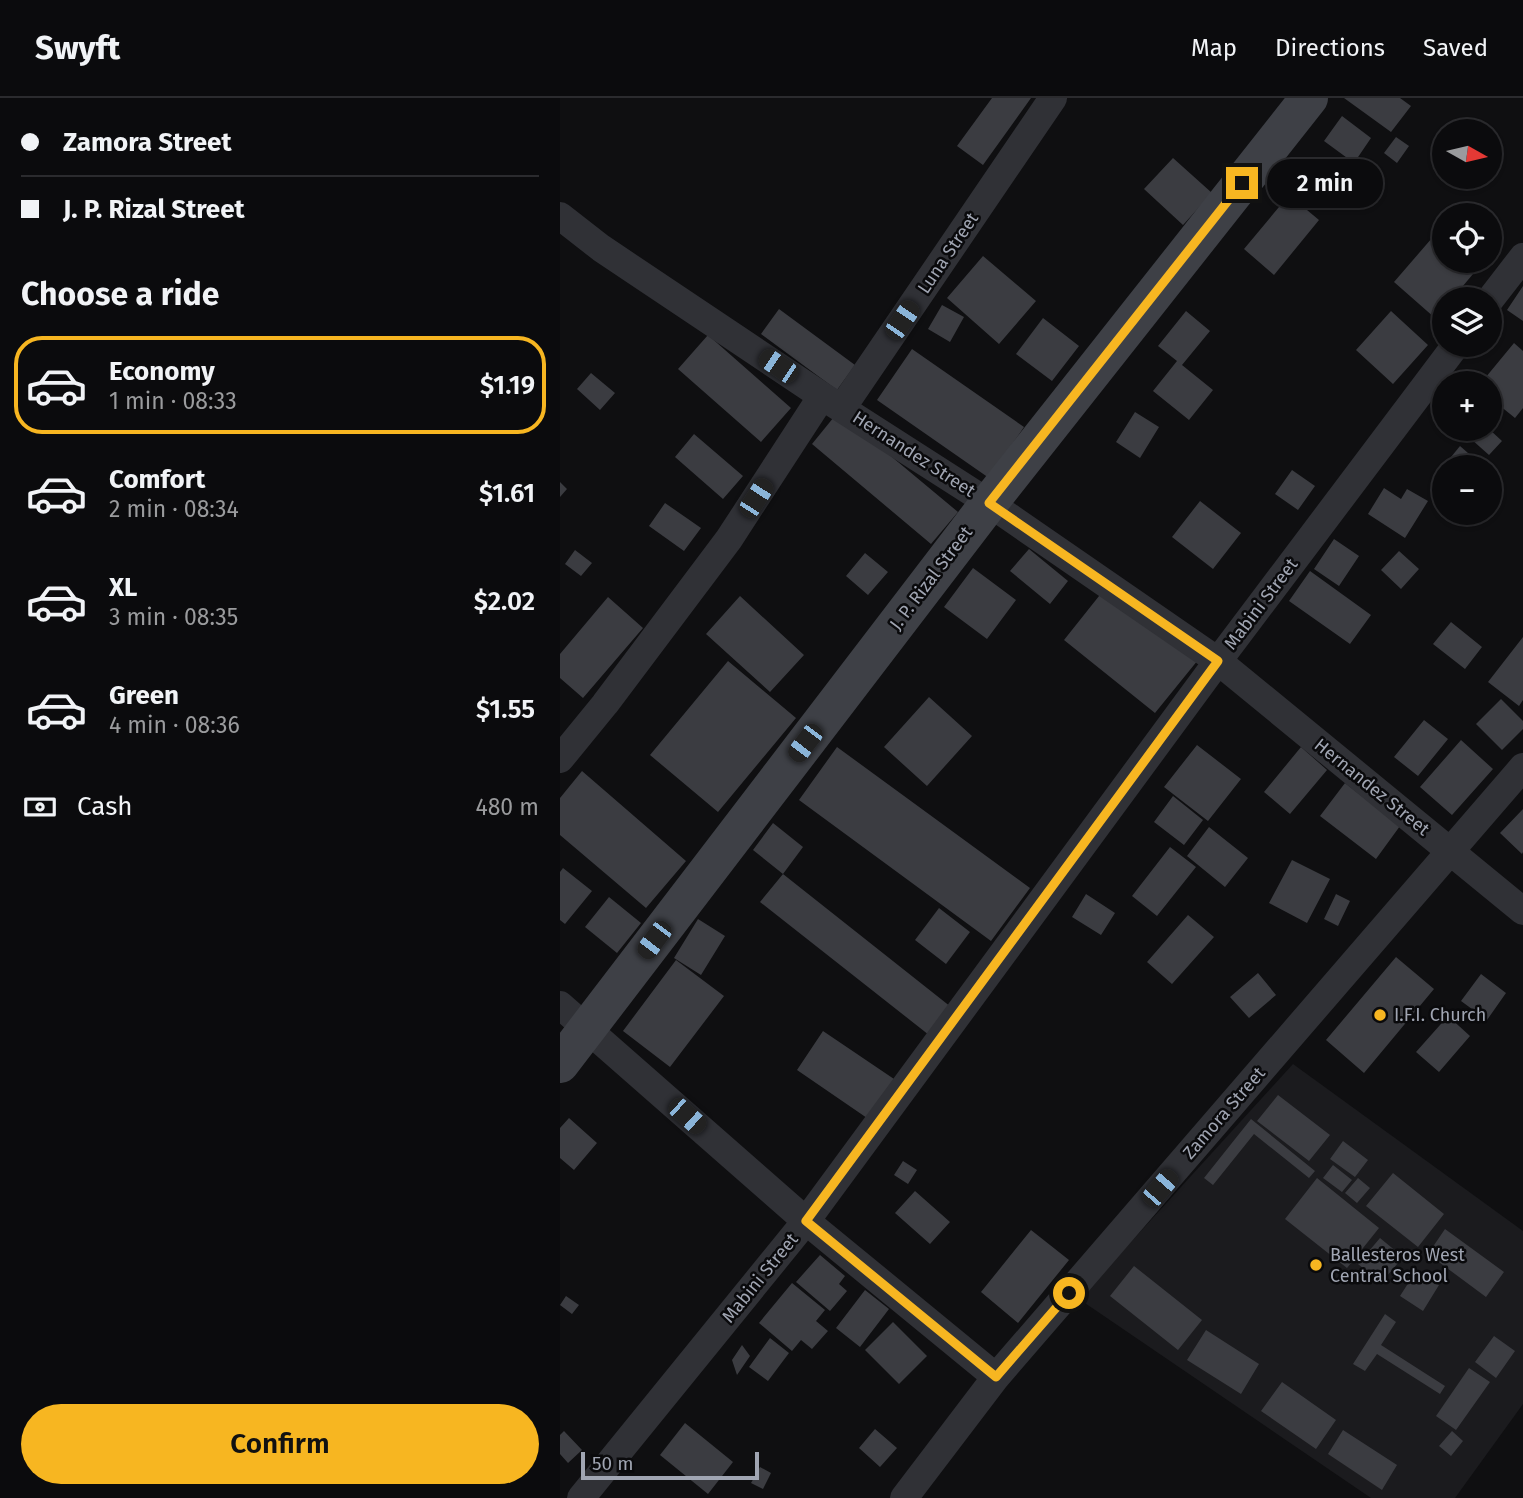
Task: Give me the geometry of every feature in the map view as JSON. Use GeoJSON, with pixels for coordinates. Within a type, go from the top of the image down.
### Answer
{"type":"FeatureCollection","features":[{"type":"Feature","properties":{"kind":"main road","name":"J. P. Rizal Street"},"geometry":{"type":"LineString","coordinates":[[560,1064],[574,1016],[989,503],[1309,98]]}},
{"type":"Feature","properties":{"kind":"street","name":"Luna Street"},"geometry":{"type":"LineString","coordinates":[[560,759],[605,704],[832,402],[1053,98]]}},
{"type":"Feature","properties":{"kind":"street","name":"Hernandez Street"},"geometry":{"type":"LineString","coordinates":[[560,216],[601,248],[989,503],[1218,661],[1523,911]]}},
{"type":"Feature","properties":{"kind":"street"},"geometry":{"type":"LineString","coordinates":[[1500,287],[1523,257]]}},
{"type":"Feature","properties":{"kind":"street","name":"Mabini Street"},"geometry":{"type":"LineString","coordinates":[[581,1498],[806,1221],[1218,661],[1448,357]]}},
{"type":"Feature","properties":{"kind":"street","name":"Zamora Street"},"geometry":{"type":"LineString","coordinates":[[904,1498],[996,1377],[1523,767]]}},
{"type":"Feature","properties":{"kind":"street"},"geometry":{"type":"LineString","coordinates":[[574,1016],[806,1221],[996,1377]]}},
{"type":"Feature","properties":{"kind":"shaded area","name":"Ballesteros West Central School"},"geometry":{"type":"Polygon","coordinates":[[[1293,1064],[1523,1231],[1523,1404],[1455,1498],[1371,1498],[1079,1299],[1293,1064]]]}},
{"type":"Feature","properties":{"kind":"building"},"geometry":{"type":"Polygon","coordinates":[[[992,98],[1031,98],[983,165],[957,146],[992,98]]]}},
{"type":"Feature","properties":{"kind":"building"},"geometry":{"type":"Polygon","coordinates":[[[1344,98],[1400,98],[1411,106],[1391,132],[1344,98]]]}},
{"type":"Feature","properties":{"kind":"building"},"geometry":{"type":"Polygon","coordinates":[[[1342,116],[1371,138],[1354,163],[1324,141],[1342,116]]]}},
{"type":"Feature","properties":{"kind":"building"},"geometry":{"type":"Polygon","coordinates":[[[1396,137],[1409,146],[1397,163],[1384,153],[1396,137]]]}},
{"type":"Feature","properties":{"kind":"building"},"geometry":{"type":"Polygon","coordinates":[[[1173,158],[1212,193],[1183,225],[1144,189],[1173,158]]]}},
{"type":"Feature","properties":{"kind":"building"},"geometry":{"type":"Polygon","coordinates":[[[1289,195],[1319,220],[1274,275],[1244,249],[1289,195]]]}},
{"type":"Feature","properties":{"kind":"building"},"geometry":{"type":"Polygon","coordinates":[[[1432,238],[1432,273],[1473,274],[1462,287],[1432,287],[1432,315],[1394,282],[1432,238]]]}},
{"type":"Feature","properties":{"kind":"building"},"geometry":{"type":"Polygon","coordinates":[[[983,256],[1036,301],[999,344],[947,298],[983,256]]]}},
{"type":"Feature","properties":{"kind":"building"},"geometry":{"type":"Polygon","coordinates":[[[1523,286],[1523,321],[1507,310],[1523,286]]]}},
{"type":"Feature","properties":{"kind":"building"},"geometry":{"type":"Polygon","coordinates":[[[942,305],[964,317],[950,342],[928,329],[942,305]]]}},
{"type":"Feature","properties":{"kind":"building"},"geometry":{"type":"Polygon","coordinates":[[[779,309],[855,365],[837,390],[761,334],[779,309]]]}},
{"type":"Feature","properties":{"kind":"building"},"geometry":{"type":"Polygon","coordinates":[[[1186,311],[1210,331],[1182,365],[1213,390],[1189,420],[1153,391],[1177,361],[1158,346],[1186,311]]]}},
{"type":"Feature","properties":{"kind":"building"},"geometry":{"type":"Polygon","coordinates":[[[1391,311],[1428,345],[1393,384],[1356,350],[1391,311]]]}},
{"type":"Feature","properties":{"kind":"building"},"geometry":{"type":"Polygon","coordinates":[[[1043,318],[1079,346],[1052,381],[1016,354],[1043,318]]]}},
{"type":"Feature","properties":{"kind":"building"},"geometry":{"type":"Polygon","coordinates":[[[708,335],[791,408],[761,442],[678,369],[708,335]]]}},
{"type":"Feature","properties":{"kind":"building"},"geometry":{"type":"Polygon","coordinates":[[[1514,343],[1523,351],[1523,408],[1515,418],[1502,408],[1502,371],[1491,371],[1514,343]]]}},
{"type":"Feature","properties":{"kind":"building"},"geometry":{"type":"Polygon","coordinates":[[[912,349],[1024,427],[989,478],[877,400],[912,349]]]}},
{"type":"Feature","properties":{"kind":"building"},"geometry":{"type":"Polygon","coordinates":[[[591,373],[615,393],[600,410],[577,389],[591,373]]]}},
{"type":"Feature","properties":{"kind":"building"},"geometry":{"type":"Polygon","coordinates":[[[838,412],[958,512],[931,544],[812,444],[838,412]]]}},
{"type":"Feature","properties":{"kind":"building"},"geometry":{"type":"Polygon","coordinates":[[[1135,412],[1159,427],[1140,458],[1116,442],[1135,412]]]}},
{"type":"Feature","properties":{"kind":"building"},"geometry":{"type":"Polygon","coordinates":[[[694,434],[743,476],[723,499],[675,457],[694,434]]]}},
{"type":"Feature","properties":{"kind":"building"},"geometry":{"type":"Polygon","coordinates":[[[1473,441],[1502,441],[1489,455],[1473,441]]]}},
{"type":"Feature","properties":{"kind":"building"},"geometry":{"type":"Polygon","coordinates":[[[1460,446],[1470,455],[1453,455],[1460,446]]]}},
{"type":"Feature","properties":{"kind":"building"},"geometry":{"type":"Polygon","coordinates":[[[1292,470],[1315,486],[1298,510],[1275,494],[1292,470]]]}},
{"type":"Feature","properties":{"kind":"building"},"geometry":{"type":"Polygon","coordinates":[[[560,482],[567,489],[560,497],[560,482]]]}},
{"type":"Feature","properties":{"kind":"building"},"geometry":{"type":"Polygon","coordinates":[[[1384,488],[1401,499],[1407,489],[1428,501],[1405,538],[1368,514],[1384,488]]]}},
{"type":"Feature","properties":{"kind":"building"},"geometry":{"type":"Polygon","coordinates":[[[1200,501],[1241,533],[1213,569],[1172,537],[1200,501]]]}},
{"type":"Feature","properties":{"kind":"building"},"geometry":{"type":"Polygon","coordinates":[[[665,503],[701,528],[684,551],[649,526],[665,503]]]}},
{"type":"Feature","properties":{"kind":"building"},"geometry":{"type":"Polygon","coordinates":[[[1334,539],[1359,556],[1339,586],[1314,569],[1334,539]]]}},
{"type":"Feature","properties":{"kind":"building"},"geometry":{"type":"Polygon","coordinates":[[[1029,549],[1068,581],[1050,604],[1010,571],[1029,549]]]}},
{"type":"Feature","properties":{"kind":"building"},"geometry":{"type":"Polygon","coordinates":[[[575,550],[592,563],[581,576],[565,564],[575,550]]]}},
{"type":"Feature","properties":{"kind":"building"},"geometry":{"type":"Polygon","coordinates":[[[1399,551],[1419,569],[1401,589],[1381,570],[1399,551]]]}},
{"type":"Feature","properties":{"kind":"building"},"geometry":{"type":"Polygon","coordinates":[[[865,553],[888,572],[868,595],[846,576],[865,553]]]}},
{"type":"Feature","properties":{"kind":"building"},"geometry":{"type":"Polygon","coordinates":[[[973,568],[1016,600],[987,639],[944,607],[973,568]]]}},
{"type":"Feature","properties":{"kind":"building"},"geometry":{"type":"Polygon","coordinates":[[[1310,571],[1371,615],[1350,644],[1289,601],[1310,571]]]}},
{"type":"Feature","properties":{"kind":"building"},"geometry":{"type":"Polygon","coordinates":[[[1107,586],[1198,660],[1155,713],[1064,640],[1107,586]]]}},
{"type":"Feature","properties":{"kind":"building"},"geometry":{"type":"Polygon","coordinates":[[[740,596],[804,655],[770,692],[706,634],[740,596]]]}},
{"type":"Feature","properties":{"kind":"building"},"geometry":{"type":"Polygon","coordinates":[[[608,597],[643,628],[583,698],[560,678],[560,654],[608,597]]]}},
{"type":"Feature","properties":{"kind":"building"},"geometry":{"type":"Polygon","coordinates":[[[1451,622],[1482,647],[1465,669],[1433,644],[1451,622]]]}},
{"type":"Feature","properties":{"kind":"building"},"geometry":{"type":"Polygon","coordinates":[[[1523,637],[1523,700],[1519,706],[1488,682],[1523,637]]]}},
{"type":"Feature","properties":{"kind":"building"},"geometry":{"type":"Polygon","coordinates":[[[728,661],[796,718],[718,812],[650,755],[728,661]]]}},
{"type":"Feature","properties":{"kind":"building"},"geometry":{"type":"Polygon","coordinates":[[[929,697],[972,736],[927,786],[884,747],[929,697]]]}},
{"type":"Feature","properties":{"kind":"building"},"geometry":{"type":"Polygon","coordinates":[[[1501,699],[1523,721],[1523,729],[1502,750],[1476,724],[1501,699]]]}},
{"type":"Feature","properties":{"kind":"building"},"geometry":{"type":"Polygon","coordinates":[[[1424,720],[1448,739],[1418,776],[1394,757],[1424,720]]]}},
{"type":"Feature","properties":{"kind":"building"},"geometry":{"type":"Polygon","coordinates":[[[1461,740],[1493,769],[1452,815],[1420,787],[1461,740]]]}},
{"type":"Feature","properties":{"kind":"building"},"geometry":{"type":"Polygon","coordinates":[[[1197,745],[1241,779],[1208,821],[1164,787],[1197,745]]]}},
{"type":"Feature","properties":{"kind":"building"},"geometry":{"type":"Polygon","coordinates":[[[837,747],[1030,888],[991,941],[799,800],[837,747]]]}},
{"type":"Feature","properties":{"kind":"building"},"geometry":{"type":"Polygon","coordinates":[[[1301,747],[1327,770],[1290,814],[1264,792],[1301,747]]]}},
{"type":"Feature","properties":{"kind":"building"},"geometry":{"type":"Polygon","coordinates":[[[582,771],[686,861],[646,908],[560,835],[560,798],[582,771]]]}},
{"type":"Feature","properties":{"kind":"building"},"geometry":{"type":"Polygon","coordinates":[[[1345,783],[1400,826],[1376,859],[1320,816],[1345,783]]]}},
{"type":"Feature","properties":{"kind":"building"},"geometry":{"type":"Polygon","coordinates":[[[1173,796],[1203,820],[1184,845],[1154,822],[1173,796]]]}},
{"type":"Feature","properties":{"kind":"building"},"geometry":{"type":"Polygon","coordinates":[[[1523,809],[1523,852],[1522,854],[1500,833],[1523,809]]]}},
{"type":"Feature","properties":{"kind":"building"},"geometry":{"type":"Polygon","coordinates":[[[773,823],[803,847],[783,874],[753,850],[773,823]]]}},
{"type":"Feature","properties":{"kind":"building"},"geometry":{"type":"Polygon","coordinates":[[[1209,827],[1248,858],[1225,887],[1187,856],[1209,827]]]}},
{"type":"Feature","properties":{"kind":"building"},"geometry":{"type":"Polygon","coordinates":[[[1170,847],[1196,867],[1157,916],[1132,896],[1170,847]]]}},
{"type":"Feature","properties":{"kind":"building"},"geometry":{"type":"Polygon","coordinates":[[[1292,860],[1330,879],[1307,923],[1269,903],[1292,860]]]}},
{"type":"Feature","properties":{"kind":"building"},"geometry":{"type":"Polygon","coordinates":[[[563,868],[592,891],[565,924],[560,920],[560,872],[563,868]]]}},
{"type":"Feature","properties":{"kind":"building"},"geometry":{"type":"Polygon","coordinates":[[[783,874],[951,1007],[929,1035],[760,902],[783,874]]]}},
{"type":"Feature","properties":{"kind":"building"},"geometry":{"type":"Polygon","coordinates":[[[1086,894],[1115,913],[1101,935],[1072,917],[1086,894]]]}},
{"type":"Feature","properties":{"kind":"building"},"geometry":{"type":"Polygon","coordinates":[[[1336,894],[1350,901],[1338,926],[1324,919],[1336,894]]]}},
{"type":"Feature","properties":{"kind":"building"},"geometry":{"type":"Polygon","coordinates":[[[609,897],[641,923],[617,953],[585,927],[609,897]]]}},
{"type":"Feature","properties":{"kind":"building"},"geometry":{"type":"Polygon","coordinates":[[[939,908],[970,932],[946,964],[915,940],[939,908]]]}},
{"type":"Feature","properties":{"kind":"building"},"geometry":{"type":"Polygon","coordinates":[[[1188,915],[1214,937],[1172,984],[1147,962],[1188,915]]]}},
{"type":"Feature","properties":{"kind":"building"},"geometry":{"type":"Polygon","coordinates":[[[698,919],[725,936],[701,975],[674,958],[698,919]]]}},
{"type":"Feature","properties":{"kind":"building","name":"I.F.I. Church"},"geometry":{"type":"Polygon","coordinates":[[[1396,957],[1434,989],[1364,1073],[1326,1040],[1396,957]]]}},
{"type":"Feature","properties":{"kind":"building"},"geometry":{"type":"Polygon","coordinates":[[[676,960],[724,996],[670,1067],[623,1031],[676,960]]]}},
{"type":"Feature","properties":{"kind":"building"},"geometry":{"type":"Polygon","coordinates":[[[1258,973],[1276,995],[1249,1018],[1230,997],[1258,973]]]}},
{"type":"Feature","properties":{"kind":"building"},"geometry":{"type":"Polygon","coordinates":[[[1481,974],[1506,993],[1487,1020],[1461,1001],[1481,974]]]}},
{"type":"Feature","properties":{"kind":"building"},"geometry":{"type":"Polygon","coordinates":[[[1448,1016],[1470,1036],[1439,1072],[1416,1052],[1448,1016]]]}},
{"type":"Feature","properties":{"kind":"building"},"geometry":{"type":"Polygon","coordinates":[[[823,1031],[894,1079],[867,1118],[797,1070],[823,1031]]]}},
{"type":"Feature","properties":{"kind":"building"},"geometry":{"type":"Polygon","coordinates":[[[1278,1095],[1330,1135],[1309,1161],[1257,1121],[1278,1095]]]}},
{"type":"Feature","properties":{"kind":"building"},"geometry":{"type":"Polygon","coordinates":[[[569,1118],[597,1143],[574,1170],[560,1158],[560,1128],[569,1118]]]}},
{"type":"Feature","properties":{"kind":"building"},"geometry":{"type":"Polygon","coordinates":[[[1251,1119],[1315,1171],[1309,1178],[1254,1134],[1213,1185],[1204,1178],[1251,1119]]]}},
{"type":"Feature","properties":{"kind":"building"},"geometry":{"type":"Polygon","coordinates":[[[1343,1141],[1368,1160],[1355,1177],[1330,1159],[1343,1141]]]}},
{"type":"Feature","properties":{"kind":"building"},"geometry":{"type":"Polygon","coordinates":[[[903,1161],[917,1170],[908,1184],[894,1175],[903,1161]]]}},
{"type":"Feature","properties":{"kind":"building"},"geometry":{"type":"Polygon","coordinates":[[[1333,1165],[1352,1180],[1342,1192],[1323,1178],[1333,1165]]]}},
{"type":"Feature","properties":{"kind":"building"},"geometry":{"type":"Polygon","coordinates":[[[1393,1173],[1444,1214],[1418,1247],[1366,1206],[1393,1173]]]}},
{"type":"Feature","properties":{"kind":"building"},"geometry":{"type":"Polygon","coordinates":[[[1317,1178],[1379,1228],[1347,1268],[1285,1219],[1317,1178]]]}},
{"type":"Feature","properties":{"kind":"building"},"geometry":{"type":"Polygon","coordinates":[[[1358,1178],[1370,1188],[1357,1203],[1345,1193],[1358,1178]]]}},
{"type":"Feature","properties":{"kind":"building"},"geometry":{"type":"Polygon","coordinates":[[[915,1191],[950,1222],[930,1244],[895,1213],[915,1191]]]}},
{"type":"Feature","properties":{"kind":"building"},"geometry":{"type":"Polygon","coordinates":[[[1445,1229],[1504,1272],[1486,1297],[1428,1254],[1445,1229]]]}},
{"type":"Feature","properties":{"kind":"building"},"geometry":{"type":"Polygon","coordinates":[[[1031,1230],[1069,1260],[1018,1323],[981,1292],[1031,1230]]]}},
{"type":"Feature","properties":{"kind":"building"},"geometry":{"type":"Polygon","coordinates":[[[1380,1238],[1403,1257],[1381,1283],[1358,1264],[1380,1238]]]}},
{"type":"Feature","properties":{"kind":"building"},"geometry":{"type":"Polygon","coordinates":[[[820,1255],[845,1276],[839,1284],[847,1291],[830,1311],[796,1282],[820,1255]]]}},
{"type":"Feature","properties":{"kind":"building"},"geometry":{"type":"Polygon","coordinates":[[[1134,1266],[1202,1320],[1178,1350],[1110,1296],[1134,1266]]]}},
{"type":"Feature","properties":{"kind":"building"},"geometry":{"type":"Polygon","coordinates":[[[1416,1271],[1439,1285],[1423,1311],[1400,1296],[1416,1271]]]}},
{"type":"Feature","properties":{"kind":"building"},"geometry":{"type":"Polygon","coordinates":[[[792,1283],[825,1310],[816,1321],[828,1331],[812,1349],[801,1340],[792,1351],[759,1323],[792,1283]]]}},
{"type":"Feature","properties":{"kind":"building"},"geometry":{"type":"Polygon","coordinates":[[[865,1290],[889,1309],[860,1347],[836,1328],[865,1290]]]}},
{"type":"Feature","properties":{"kind":"building"},"geometry":{"type":"Polygon","coordinates":[[[566,1296],[579,1305],[572,1314],[560,1305],[566,1296]]]}},
{"type":"Feature","properties":{"kind":"building"},"geometry":{"type":"Polygon","coordinates":[[[1385,1314],[1396,1322],[1381,1345],[1445,1386],[1440,1394],[1377,1354],[1365,1371],[1353,1364],[1385,1314]]]}},
{"type":"Feature","properties":{"kind":"building"},"geometry":{"type":"Polygon","coordinates":[[[893,1322],[927,1356],[899,1384],[865,1350],[893,1322]]]}},
{"type":"Feature","properties":{"kind":"building"},"geometry":{"type":"Polygon","coordinates":[[[1206,1330],[1259,1364],[1241,1394],[1187,1360],[1206,1330]]]}},
{"type":"Feature","properties":{"kind":"building"},"geometry":{"type":"Polygon","coordinates":[[[1494,1336],[1515,1351],[1496,1378],[1475,1362],[1494,1336]]]}},
{"type":"Feature","properties":{"kind":"building"},"geometry":{"type":"Polygon","coordinates":[[[770,1338],[789,1353],[768,1381],[749,1367],[770,1338]]]}},
{"type":"Feature","properties":{"kind":"building"},"geometry":{"type":"Polygon","coordinates":[[[742,1345],[750,1356],[737,1375],[732,1360],[742,1345]]]}},
{"type":"Feature","properties":{"kind":"building"},"geometry":{"type":"Polygon","coordinates":[[[1469,1368],[1490,1382],[1456,1430],[1436,1416],[1469,1368]]]}},
{"type":"Feature","properties":{"kind":"building"},"geometry":{"type":"Polygon","coordinates":[[[1282,1382],[1336,1420],[1316,1449],[1261,1411],[1282,1382]]]}},
{"type":"Feature","properties":{"kind":"building"},"geometry":{"type":"Polygon","coordinates":[[[685,1423],[733,1462],[708,1494],[660,1455],[685,1423]]]}},
{"type":"Feature","properties":{"kind":"building"},"geometry":{"type":"Polygon","coordinates":[[[875,1429],[897,1448],[880,1467],[859,1448],[875,1429]]]}},
{"type":"Feature","properties":{"kind":"building"},"geometry":{"type":"Polygon","coordinates":[[[1343,1430],[1397,1465],[1382,1490],[1328,1454],[1343,1430]]]}},
{"type":"Feature","properties":{"kind":"building"},"geometry":{"type":"Polygon","coordinates":[[[564,1431],[582,1450],[568,1463],[560,1454],[560,1435],[564,1431]]]}},
{"type":"Feature","properties":{"kind":"building"},"geometry":{"type":"Polygon","coordinates":[[[1452,1431],[1463,1441],[1451,1456],[1439,1446],[1452,1431]]]}},
{"type":"Feature","properties":{"kind":"building"},"geometry":{"type":"Polygon","coordinates":[[[760,1467],[771,1473],[763,1489],[751,1483],[760,1467]]]}},
{"type":"Feature","properties":{"kind":"place","name":"I.F.I. Church"},"geometry":{"type":"Point","coordinates":[1380,1015]}},
{"type":"Feature","properties":{"kind":"place","name":"Ballesteros West Central School"},"geometry":{"type":"Point","coordinates":[1316,1265]}},
{"type":"Feature","properties":{"kind":"route"},"geometry":{"type":"LineString","coordinates":[[1069,1293],[996,1377],[806,1221],[1218,661],[989,503],[1242,183]]}}]}
